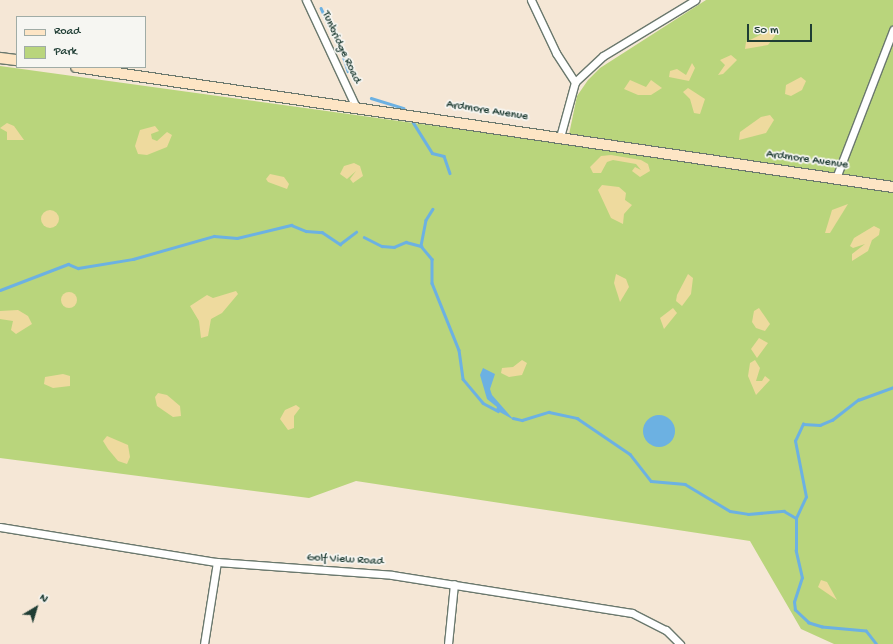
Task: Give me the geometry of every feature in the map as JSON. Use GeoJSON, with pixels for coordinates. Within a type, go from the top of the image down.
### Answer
{"type":"FeatureCollection","features":[{"type":"Feature","properties":{"kind":"street","name":"Tunbridge Road"},"geometry":{"type":"LineString","coordinates":[[306,0],[355,105]]}},
{"type":"Feature","properties":{"kind":"street"},"geometry":{"type":"LineString","coordinates":[[531,0],[575,82]]}},
{"type":"Feature","properties":{"kind":"street"},"geometry":{"type":"LineString","coordinates":[[560,137],[575,82],[603,56],[695,0]]}},
{"type":"Feature","properties":{"kind":"street"},"geometry":{"type":"LineString","coordinates":[[836,178],[893,30]]}},
{"type":"Feature","properties":{"kind":"street"},"geometry":{"type":"LineString","coordinates":[[0,58],[16,60]]}},
{"type":"Feature","properties":{"kind":"street","name":"Ardmore Avenue"},"geometry":{"type":"LineString","coordinates":[[83,68],[355,105],[893,187]]}},
{"type":"Feature","properties":{"kind":"street","name":"Golf View Road"},"geometry":{"type":"LineString","coordinates":[[0,527],[217,562],[392,575],[632,613],[666,630],[680,644]]}},
{"type":"Feature","properties":{"kind":"street"},"geometry":{"type":"LineString","coordinates":[[204,644],[217,562]]}},
{"type":"Feature","properties":{"kind":"street"},"geometry":{"type":"LineString","coordinates":[[448,644],[454,584]]}},
{"type":"Feature","properties":{"kind":"green space"},"geometry":{"type":"Polygon","coordinates":[[[706,0],[893,0],[893,644],[834,644],[801,629],[750,541],[356,481],[309,498],[0,458],[0,66],[567,144],[577,96],[588,80],[600,68],[706,0]]]}},
{"type":"Feature","properties":{"kind":"sand"},"geometry":{"type":"Polygon","coordinates":[[[772,29],[777,33],[768,45],[745,49],[746,42],[772,29]]]}},
{"type":"Feature","properties":{"kind":"sand"},"geometry":{"type":"Polygon","coordinates":[[[731,55],[737,60],[723,74],[718,75],[725,65],[720,60],[731,55]]]}},
{"type":"Feature","properties":{"kind":"sand"},"geometry":{"type":"Polygon","coordinates":[[[692,63],[695,68],[689,81],[669,77],[670,71],[677,69],[686,75],[692,63]]]}},
{"type":"Feature","properties":{"kind":"sand"},"geometry":{"type":"Polygon","coordinates":[[[801,77],[806,81],[802,90],[791,96],[785,94],[786,85],[801,77]]]}},
{"type":"Feature","properties":{"kind":"sand"},"geometry":{"type":"Polygon","coordinates":[[[630,80],[646,87],[651,80],[662,88],[651,95],[638,95],[624,89],[630,80]]]}},
{"type":"Feature","properties":{"kind":"sand"},"geometry":{"type":"Polygon","coordinates":[[[688,88],[705,99],[700,114],[694,113],[690,99],[683,92],[688,88]]]}},
{"type":"Feature","properties":{"kind":"sand"},"geometry":{"type":"Polygon","coordinates":[[[770,115],[774,120],[766,133],[739,140],[740,132],[761,117],[770,115]]]}},
{"type":"Feature","properties":{"kind":"sand"},"geometry":{"type":"Polygon","coordinates":[[[7,123],[14,126],[24,140],[7,140],[7,132],[0,128],[7,123]]]}},
{"type":"Feature","properties":{"kind":"sand"},"geometry":{"type":"Polygon","coordinates":[[[155,126],[159,131],[151,134],[152,139],[157,141],[167,132],[172,135],[167,147],[147,155],[138,154],[135,146],[140,130],[155,126]]]}},
{"type":"Feature","properties":{"kind":"sand"},"geometry":{"type":"Polygon","coordinates":[[[611,155],[641,160],[648,164],[650,171],[640,177],[632,171],[635,167],[641,170],[636,164],[613,160],[607,162],[601,173],[593,173],[590,167],[601,156],[611,155]]]}},
{"type":"Feature","properties":{"kind":"sand"},"geometry":{"type":"Polygon","coordinates":[[[354,163],[360,166],[363,176],[353,183],[350,179],[356,171],[347,179],[340,174],[344,166],[354,163]]]}},
{"type":"Feature","properties":{"kind":"sand"},"geometry":{"type":"Polygon","coordinates":[[[270,174],[284,177],[289,184],[287,189],[268,182],[266,179],[270,174]]]}},
{"type":"Feature","properties":{"kind":"sand"},"geometry":{"type":"Polygon","coordinates":[[[602,185],[619,187],[626,193],[625,200],[632,205],[624,214],[623,224],[611,218],[598,190],[602,185]]]}},
{"type":"Feature","properties":{"kind":"sand"},"geometry":{"type":"Polygon","coordinates":[[[848,204],[830,233],[825,233],[832,210],[848,204]]]}},
{"type":"Feature","properties":{"kind":"sand"},"geometry":{"type":"Polygon","coordinates":[[[50,210],[56,213],[59,219],[56,225],[50,228],[44,225],[41,219],[44,213],[50,210]]]}},
{"type":"Feature","properties":{"kind":"sand"},"geometry":{"type":"Polygon","coordinates":[[[874,226],[880,229],[879,235],[872,240],[868,251],[852,261],[852,254],[865,244],[853,248],[850,246],[854,238],[874,226]]]}},
{"type":"Feature","properties":{"kind":"sand"},"geometry":{"type":"Polygon","coordinates":[[[616,274],[626,279],[629,287],[620,302],[614,283],[616,274]]]}},
{"type":"Feature","properties":{"kind":"sand"},"geometry":{"type":"Polygon","coordinates":[[[688,274],[693,278],[691,294],[682,306],[676,301],[677,295],[688,274]]]}},
{"type":"Feature","properties":{"kind":"sand"},"geometry":{"type":"Polygon","coordinates":[[[236,291],[238,294],[222,313],[211,319],[208,336],[201,338],[199,321],[190,306],[207,295],[213,298],[236,291]]]}},
{"type":"Feature","properties":{"kind":"sand"},"geometry":{"type":"Polygon","coordinates":[[[69,292],[76,297],[77,300],[72,307],[69,308],[62,303],[61,300],[66,293],[69,292]]]}},
{"type":"Feature","properties":{"kind":"sand"},"geometry":{"type":"Polygon","coordinates":[[[673,308],[677,313],[664,329],[660,318],[673,308]]]}},
{"type":"Feature","properties":{"kind":"sand"},"geometry":{"type":"Polygon","coordinates":[[[759,308],[770,324],[765,331],[756,328],[752,322],[754,311],[759,308]]]}},
{"type":"Feature","properties":{"kind":"sand"},"geometry":{"type":"Polygon","coordinates":[[[18,310],[28,316],[32,324],[16,334],[11,330],[13,321],[0,319],[0,311],[18,310]]]}},
{"type":"Feature","properties":{"kind":"sand"},"geometry":{"type":"Polygon","coordinates":[[[759,338],[768,343],[757,358],[751,349],[759,338]]]}},
{"type":"Feature","properties":{"kind":"sand"},"geometry":{"type":"Polygon","coordinates":[[[522,360],[527,363],[522,375],[509,377],[501,373],[502,368],[513,367],[522,360]]]}},
{"type":"Feature","properties":{"kind":"sand"},"geometry":{"type":"Polygon","coordinates":[[[755,360],[760,368],[756,381],[762,381],[765,376],[770,380],[756,395],[748,376],[750,363],[755,360]]]}},
{"type":"Feature","properties":{"kind":"sand"},"geometry":{"type":"Polygon","coordinates":[[[63,374],[70,376],[70,386],[53,388],[44,384],[45,377],[63,374]]]}},
{"type":"Feature","properties":{"kind":"sand"},"geometry":{"type":"Polygon","coordinates":[[[158,393],[167,395],[180,406],[181,416],[173,417],[157,406],[155,397],[158,393]]]}},
{"type":"Feature","properties":{"kind":"sand"},"geometry":{"type":"Polygon","coordinates":[[[296,405],[300,408],[294,416],[294,428],[288,430],[280,419],[285,410],[296,405]]]}},
{"type":"Feature","properties":{"kind":"sand"},"geometry":{"type":"Polygon","coordinates":[[[107,436],[128,445],[130,457],[127,464],[118,461],[108,449],[103,441],[107,436]]]}},
{"type":"Feature","properties":{"kind":"sand"},"geometry":{"type":"Polygon","coordinates":[[[821,580],[827,582],[837,600],[818,587],[821,580]]]}},
{"type":"Feature","properties":{"kind":"water"},"geometry":{"type":"Polygon","coordinates":[[[483,368],[495,374],[490,389],[492,395],[514,420],[496,410],[497,407],[487,399],[480,375],[483,368]]]}},
{"type":"Feature","properties":{"kind":"water"},"geometry":{"type":"Polygon","coordinates":[[[659,415],[670,420],[675,431],[670,442],[659,447],[648,442],[643,431],[648,420],[659,415]]]}},
{"type":"Feature","properties":{"kind":"waterway"},"geometry":{"type":"LineString","coordinates":[[321,8],[329,25],[335,30],[348,71]]}},
{"type":"Feature","properties":{"kind":"waterway"},"geometry":{"type":"LineString","coordinates":[[371,98],[403,108]]}},
{"type":"Feature","properties":{"kind":"waterway"},"geometry":{"type":"LineString","coordinates":[[413,122],[432,153],[444,156],[450,173]]}},
{"type":"Feature","properties":{"kind":"waterway"},"geometry":{"type":"LineString","coordinates":[[433,209],[426,220],[421,246],[432,259],[432,283],[459,350],[463,379],[483,403],[498,411]]}},
{"type":"Feature","properties":{"kind":"waterway"},"geometry":{"type":"LineString","coordinates":[[0,290],[68,264],[78,268],[133,259],[214,236],[237,238],[291,225],[306,231],[322,232],[340,244],[356,232]]}},
{"type":"Feature","properties":{"kind":"waterway"},"geometry":{"type":"LineString","coordinates":[[364,237],[382,246],[394,247],[406,242],[421,246]]}},
{"type":"Feature","properties":{"kind":"waterway"},"geometry":{"type":"LineString","coordinates":[[876,644],[866,631],[822,627],[809,623],[795,610],[794,602],[802,578],[796,551],[796,518],[806,497],[795,441],[803,424],[820,425],[832,420],[858,400],[893,387]]}},
{"type":"Feature","properties":{"kind":"waterway"},"geometry":{"type":"LineString","coordinates":[[513,418],[522,420],[549,412],[577,418],[630,454],[651,481],[685,484],[730,511],[748,514],[784,511],[796,518]]}}]}
